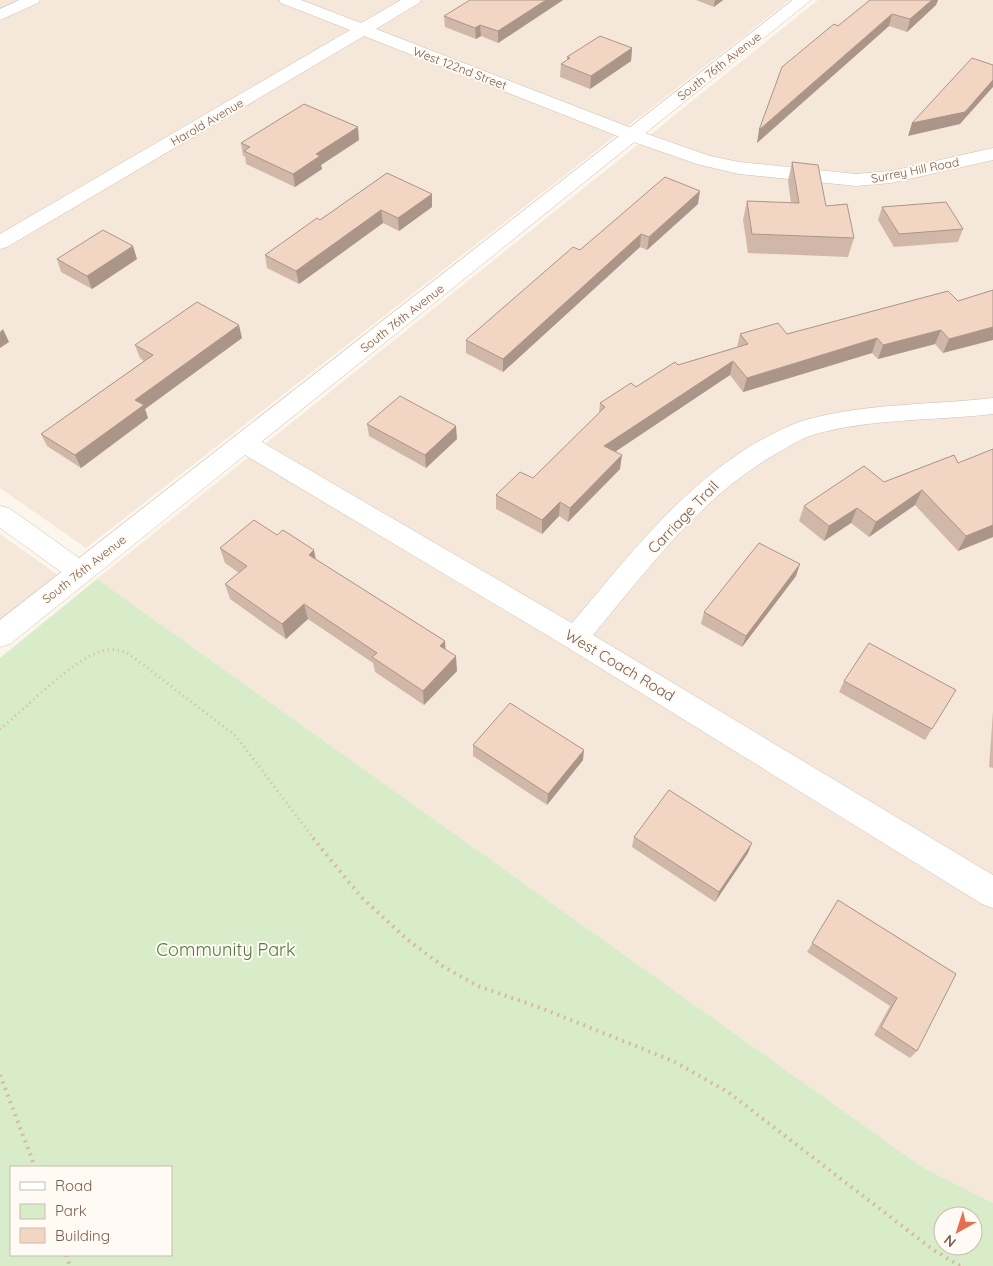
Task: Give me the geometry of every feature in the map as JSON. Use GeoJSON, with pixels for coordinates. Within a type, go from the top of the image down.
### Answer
{"type":"FeatureCollection","features":[{"type":"Feature","properties":{"kind":"street"},"geometry":{"type":"LineString","coordinates":[[0,15],[32,0]]}},
{"type":"Feature","properties":{"kind":"street","name":"West 122nd Street"},"geometry":{"type":"LineString","coordinates":[[287,0],[632,135]]}},
{"type":"Feature","properties":{"kind":"street","name":"Harold Avenue"},"geometry":{"type":"LineString","coordinates":[[0,243],[413,0]]}},
{"type":"Feature","properties":{"kind":"street","name":"South 76th Avenue"},"geometry":{"type":"LineString","coordinates":[[0,636],[803,0]]}},
{"type":"Feature","properties":{"kind":"street","name":"Surrey Hill Road"},"geometry":{"type":"LineString","coordinates":[[632,135],[704,160],[739,168],[856,180],[891,177],[993,154]]}},
{"type":"Feature","properties":{"kind":"street","name":"Carriage Trail"},"geometry":{"type":"LineString","coordinates":[[575,638],[666,531],[714,483],[764,448],[808,427],[865,416],[993,406]]}},
{"type":"Feature","properties":{"kind":"street","name":"West Coach Road"},"geometry":{"type":"LineString","coordinates":[[244,443],[575,638],[993,892]]}},
{"type":"Feature","properties":{"kind":"street"},"geometry":{"type":"LineString","coordinates":[[0,515],[80,572]]}},
{"type":"Feature","properties":{"kind":"path"},"geometry":{"type":"LineString","coordinates":[[0,729],[66,674],[100,652],[116,650],[129,654],[236,736],[327,857],[361,896],[408,940],[444,967],[478,986],[542,1008],[673,1061],[728,1092],[932,1249],[960,1266]]}},
{"type":"Feature","properties":{"kind":"path"},"geometry":{"type":"LineString","coordinates":[[0,1075],[35,1166]]}},
{"type":"Feature","properties":{"kind":"shaded area"},"geometry":{"type":"Polygon","coordinates":[[[0,0],[790,0],[86,548],[0,488],[0,0]]]}},
{"type":"Feature","properties":{"kind":"shaded area"},"geometry":{"type":"Polygon","coordinates":[[[818,0],[993,0],[993,1203],[922,1167],[97,579],[818,0]]]}},
{"type":"Feature","properties":{"kind":"shaded area"},"geometry":{"type":"Polygon","coordinates":[[[0,534],[58,575],[0,620],[0,534]]]}},
{"type":"Feature","properties":{"kind":"green space","name":"Community Park"},"geometry":{"type":"Polygon","coordinates":[[[97,579],[922,1167],[993,1203],[993,1266],[0,1266],[0,658],[97,579]]]}},
{"type":"Feature","properties":{"kind":"building"},"geometry":{"type":"Polygon","coordinates":[[[470,0],[546,0],[498,31],[480,25],[475,28],[444,16],[470,0]]]}},
{"type":"Feature","properties":{"kind":"building"},"geometry":{"type":"Polygon","coordinates":[[[870,0],[932,0],[910,19],[892,14],[759,130],[782,67],[834,24],[838,26],[870,0]]]}},
{"type":"Feature","properties":{"kind":"building"},"geometry":{"type":"Polygon","coordinates":[[[600,36],[632,48],[591,76],[561,64],[570,58],[567,57],[600,36]]]}},
{"type":"Feature","properties":{"kind":"building"},"geometry":{"type":"Polygon","coordinates":[[[972,58],[993,65],[993,80],[965,112],[912,123],[972,58]]]}},
{"type":"Feature","properties":{"kind":"building"},"geometry":{"type":"Polygon","coordinates":[[[304,104],[358,127],[316,154],[320,156],[293,174],[244,151],[250,147],[241,143],[304,104]]]}},
{"type":"Feature","properties":{"kind":"building"},"geometry":{"type":"Polygon","coordinates":[[[792,162],[818,165],[826,206],[847,204],[854,238],[752,234],[747,201],[799,203],[792,162]]]}},
{"type":"Feature","properties":{"kind":"building"},"geometry":{"type":"Polygon","coordinates":[[[387,173],[432,194],[398,218],[381,210],[296,271],[265,255],[317,218],[320,220],[387,173]]]}},
{"type":"Feature","properties":{"kind":"building"},"geometry":{"type":"Polygon","coordinates":[[[665,177],[700,191],[649,237],[641,234],[503,359],[466,340],[573,247],[580,250],[665,177]]]}},
{"type":"Feature","properties":{"kind":"building"},"geometry":{"type":"Polygon","coordinates":[[[946,202],[963,229],[899,234],[882,207],[946,202]]]}},
{"type":"Feature","properties":{"kind":"building"},"geometry":{"type":"Polygon","coordinates":[[[103,230],[133,246],[87,276],[57,259],[103,230]]]}},
{"type":"Feature","properties":{"kind":"building"},"geometry":{"type":"Polygon","coordinates":[[[993,290],[993,327],[949,339],[941,330],[883,345],[877,338],[747,378],[733,361],[604,446],[622,455],[570,508],[560,502],[542,520],[496,495],[520,472],[533,478],[605,407],[600,403],[631,383],[636,387],[675,362],[678,365],[748,344],[740,334],[778,323],[787,334],[948,291],[958,301],[993,290]]]}},
{"type":"Feature","properties":{"kind":"building"},"geometry":{"type":"Polygon","coordinates":[[[197,302],[239,325],[135,400],[144,405],[75,455],[41,434],[153,355],[135,345],[197,302]]]}},
{"type":"Feature","properties":{"kind":"building"},"geometry":{"type":"Polygon","coordinates":[[[400,396],[456,426],[425,455],[367,424],[400,396]]]}},
{"type":"Feature","properties":{"kind":"building"},"geometry":{"type":"Polygon","coordinates":[[[993,449],[993,525],[966,536],[922,490],[876,522],[857,508],[829,526],[804,506],[864,466],[884,482],[954,455],[958,463],[993,449]]]}},
{"type":"Feature","properties":{"kind":"building"},"geometry":{"type":"Polygon","coordinates":[[[254,520],[277,535],[283,530],[314,550],[309,555],[445,641],[440,646],[456,656],[423,691],[372,657],[377,653],[304,604],[282,624],[225,584],[247,566],[220,548],[254,520]]]}},
{"type":"Feature","properties":{"kind":"building"},"geometry":{"type":"Polygon","coordinates":[[[759,543],[800,564],[746,636],[704,612],[759,543]]]}},
{"type":"Feature","properties":{"kind":"building"},"geometry":{"type":"Polygon","coordinates":[[[869,643],[956,690],[932,729],[844,681],[869,643]]]}},
{"type":"Feature","properties":{"kind":"building"},"geometry":{"type":"Polygon","coordinates":[[[510,703],[584,750],[548,794],[473,745],[510,703]]]}},
{"type":"Feature","properties":{"kind":"building"},"geometry":{"type":"Polygon","coordinates":[[[669,790],[752,843],[719,892],[634,837],[669,790]]]}},
{"type":"Feature","properties":{"kind":"building"},"geometry":{"type":"Polygon","coordinates":[[[838,900],[956,974],[917,1051],[881,1027],[897,998],[812,943],[838,900]]]}}]}
